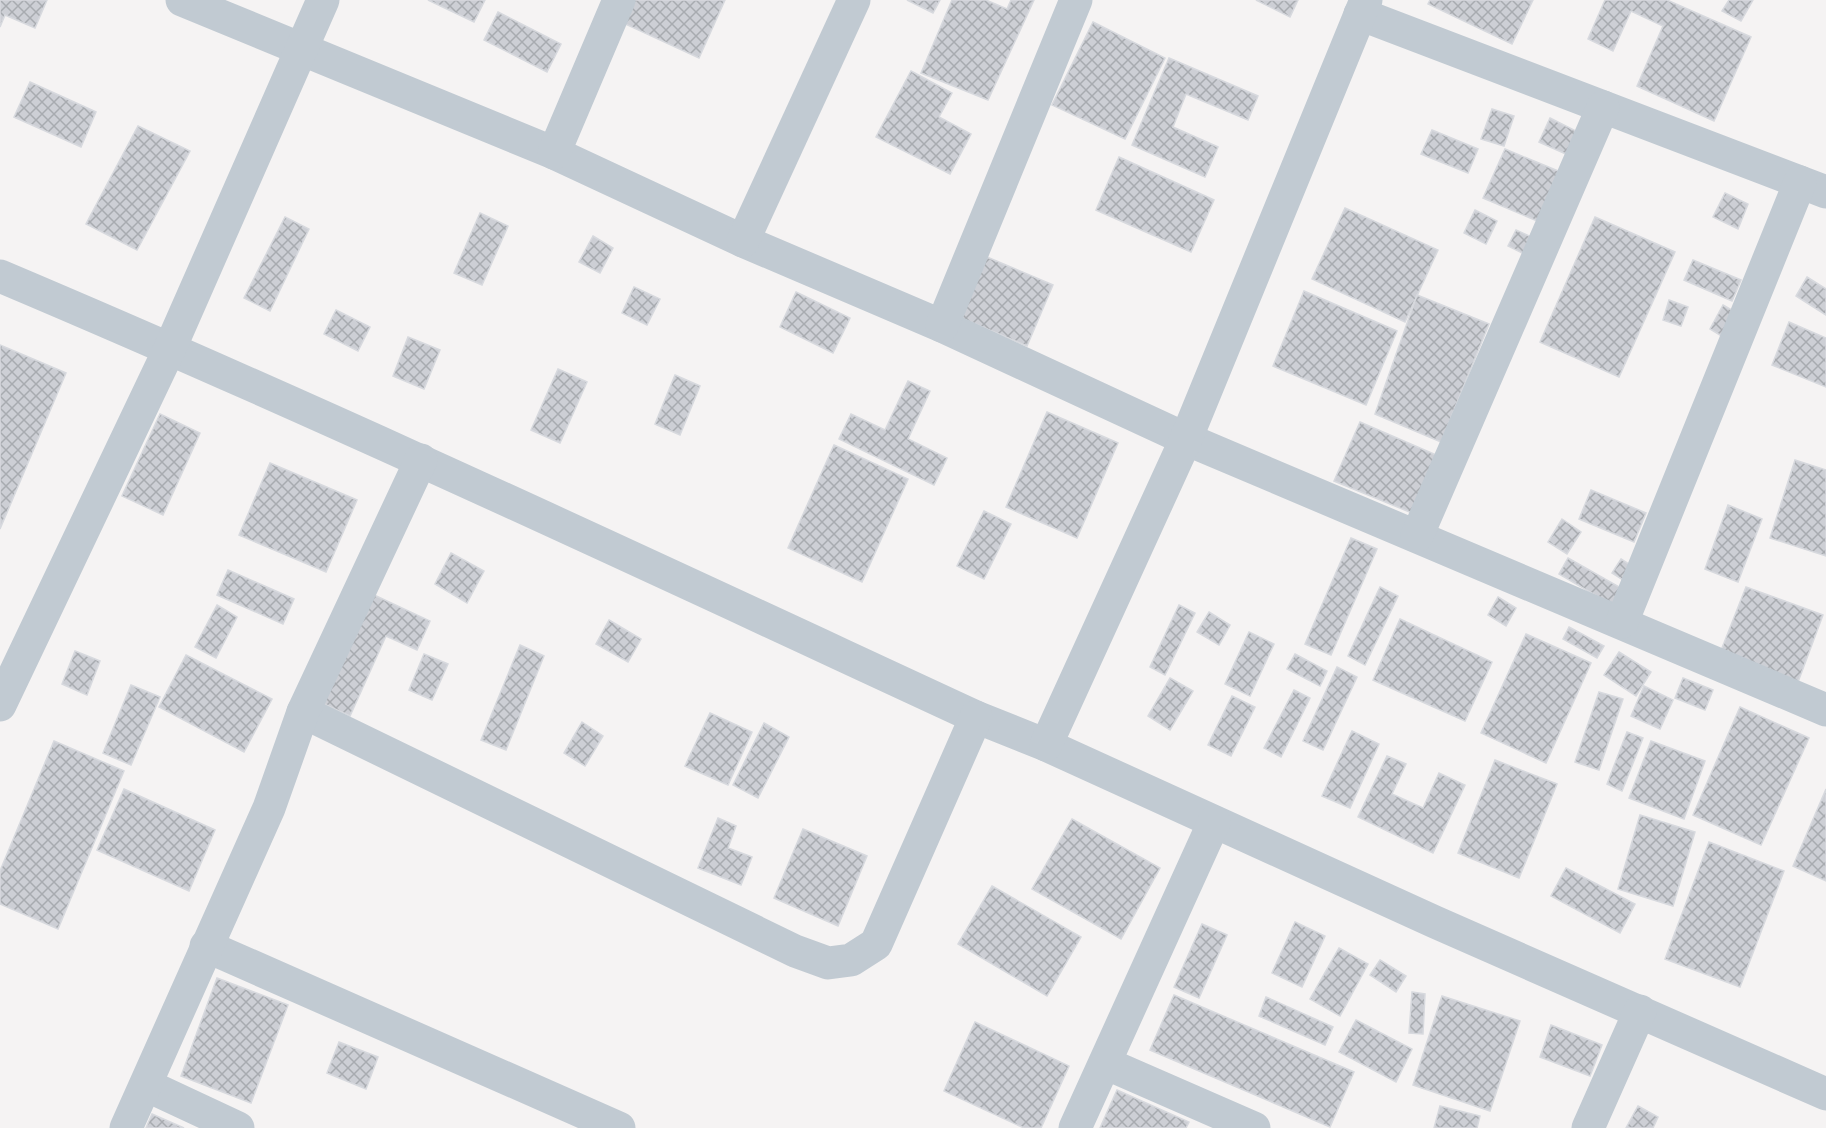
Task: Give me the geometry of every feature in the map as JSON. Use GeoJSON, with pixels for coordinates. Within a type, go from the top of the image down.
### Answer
{"type":"FeatureCollection","features":[{"type":"Feature","properties":{"kind":"street"},"geometry":{"type":"LineString","coordinates":[[182,0],[554,153],[743,241],[942,326],[1186,439],[1825,707]]}},
{"type":"Feature","properties":{"kind":"street"},"geometry":{"type":"LineString","coordinates":[[0,705],[170,348],[323,0]]}},
{"type":"Feature","properties":{"kind":"street"},"geometry":{"type":"LineString","coordinates":[[554,153],[619,0]]}},
{"type":"Feature","properties":{"kind":"street"},"geometry":{"type":"LineString","coordinates":[[743,241],[854,0]]}},
{"type":"Feature","properties":{"kind":"street"},"geometry":{"type":"LineString","coordinates":[[942,326],[1076,0]]}},
{"type":"Feature","properties":{"kind":"street"},"geometry":{"type":"LineString","coordinates":[[1046,745],[1186,439],[1363,7],[1603,107],[1813,187],[1622,622]]}},
{"type":"Feature","properties":{"kind":"street"},"geometry":{"type":"LineString","coordinates":[[1418,536],[1603,107]]}},
{"type":"Feature","properties":{"kind":"street"},"geometry":{"type":"LineString","coordinates":[[0,276],[170,348],[421,460],[976,717],[1046,745],[1435,922],[1826,1094]]}},
{"type":"Feature","properties":{"kind":"street"},"geometry":{"type":"LineString","coordinates":[[126,1128],[269,808],[303,712],[421,460]]}},
{"type":"Feature","properties":{"kind":"street"},"geometry":{"type":"LineString","coordinates":[[303,712],[795,951],[828,963],[851,960],[876,944],[976,717]]}},
{"type":"Feature","properties":{"kind":"street"},"geometry":{"type":"LineString","coordinates":[[1076,1128],[1214,822]]}},
{"type":"Feature","properties":{"kind":"street"},"geometry":{"type":"LineString","coordinates":[[206,946],[619,1128]]}},
{"type":"Feature","properties":{"kind":"street"},"geometry":{"type":"LineString","coordinates":[[1588,1128],[1640,1011]]}},
{"type":"Feature","properties":{"kind":"street"},"geometry":{"type":"LineString","coordinates":[[1105,1063],[1254,1128]]}},
{"type":"Feature","properties":{"kind":"street"},"geometry":{"type":"LineString","coordinates":[[146,1085],[238,1128]]}},
{"type":"Feature","properties":{"kind":"building"},"geometry":{"type":"Polygon","coordinates":[[[0,0],[47,0],[35,28],[5,15],[0,27],[0,0]]]}},
{"type":"Feature","properties":{"kind":"building"},"geometry":{"type":"Polygon","coordinates":[[[428,0],[485,0],[474,22],[428,0]]]}},
{"type":"Feature","properties":{"kind":"building"},"geometry":{"type":"Polygon","coordinates":[[[633,0],[725,0],[699,58],[623,23],[633,0]]]}},
{"type":"Feature","properties":{"kind":"building"},"geometry":{"type":"Polygon","coordinates":[[[907,0],[940,0],[933,13],[907,0]]]}},
{"type":"Feature","properties":{"kind":"building"},"geometry":{"type":"Polygon","coordinates":[[[952,0],[986,0],[1007,9],[1011,0],[1034,0],[988,100],[921,73],[952,0]]]}},
{"type":"Feature","properties":{"kind":"building"},"geometry":{"type":"Polygon","coordinates":[[[1256,0],[1298,0],[1290,17],[1256,0]]]}},
{"type":"Feature","properties":{"kind":"building"},"geometry":{"type":"Polygon","coordinates":[[[1430,0],[1533,0],[1512,44],[1428,4],[1430,0]]]}},
{"type":"Feature","properties":{"kind":"building"},"geometry":{"type":"Polygon","coordinates":[[[1605,0],[1667,0],[1751,37],[1714,121],[1637,86],[1663,26],[1631,11],[1613,51],[1588,39],[1605,0]]]}},
{"type":"Feature","properties":{"kind":"building"},"geometry":{"type":"Polygon","coordinates":[[[1729,0],[1753,0],[1741,21],[1722,11],[1729,0]]]}},
{"type":"Feature","properties":{"kind":"building"},"geometry":{"type":"Polygon","coordinates":[[[498,12],[561,44],[547,72],[484,40],[498,12]]]}},
{"type":"Feature","properties":{"kind":"building"},"geometry":{"type":"Polygon","coordinates":[[[1093,22],[1165,58],[1125,139],[1052,105],[1093,22]]]}},
{"type":"Feature","properties":{"kind":"building"},"geometry":{"type":"Polygon","coordinates":[[[1169,58],[1258,96],[1248,120],[1186,94],[1173,127],[1218,147],[1205,177],[1132,145],[1169,58]]]}},
{"type":"Feature","properties":{"kind":"building"},"geometry":{"type":"Polygon","coordinates":[[[911,71],[952,93],[939,117],[971,134],[950,174],[876,137],[911,71]]]}},
{"type":"Feature","properties":{"kind":"building"},"geometry":{"type":"Polygon","coordinates":[[[30,82],[96,112],[81,147],[14,117],[30,82]]]}},
{"type":"Feature","properties":{"kind":"building"},"geometry":{"type":"Polygon","coordinates":[[[1492,109],[1514,116],[1504,146],[1481,139],[1492,109]]]}},
{"type":"Feature","properties":{"kind":"building"},"geometry":{"type":"Polygon","coordinates":[[[1550,118],[1578,132],[1568,155],[1539,142],[1550,118]]]}},
{"type":"Feature","properties":{"kind":"building"},"geometry":{"type":"Polygon","coordinates":[[[138,126],[190,151],[137,250],[86,224],[138,126]]]}},
{"type":"Feature","properties":{"kind":"building"},"geometry":{"type":"Polygon","coordinates":[[[1432,130],[1478,149],[1468,173],[1421,154],[1432,130]]]}},
{"type":"Feature","properties":{"kind":"building"},"geometry":{"type":"Polygon","coordinates":[[[1505,149],[1563,173],[1542,223],[1483,198],[1505,149]]]}},
{"type":"Feature","properties":{"kind":"building"},"geometry":{"type":"Polygon","coordinates":[[[1119,157],[1214,200],[1191,252],[1096,210],[1119,157]]]}},
{"type":"Feature","properties":{"kind":"building"},"geometry":{"type":"Polygon","coordinates":[[[1725,193],[1748,204],[1738,229],[1713,217],[1725,193]]]}},
{"type":"Feature","properties":{"kind":"building"},"geometry":{"type":"Polygon","coordinates":[[[1345,208],[1438,250],[1405,322],[1312,279],[1345,208]]]}},
{"type":"Feature","properties":{"kind":"building"},"geometry":{"type":"Polygon","coordinates":[[[1475,210],[1497,221],[1486,244],[1464,233],[1475,210]]]}},
{"type":"Feature","properties":{"kind":"building"},"geometry":{"type":"Polygon","coordinates":[[[480,213],[508,226],[482,285],[454,273],[480,213]]]}},
{"type":"Feature","properties":{"kind":"building"},"geometry":{"type":"Polygon","coordinates":[[[285,217],[309,229],[270,311],[244,298],[285,217]]]}},
{"type":"Feature","properties":{"kind":"building"},"geometry":{"type":"Polygon","coordinates":[[[1595,217],[1675,252],[1619,377],[1540,342],[1595,217]]]}},
{"type":"Feature","properties":{"kind":"building"},"geometry":{"type":"Polygon","coordinates":[[[1516,230],[1536,239],[1528,256],[1508,246],[1516,230]]]}},
{"type":"Feature","properties":{"kind":"building"},"geometry":{"type":"Polygon","coordinates":[[[593,236],[613,248],[600,273],[579,262],[593,236]]]}},
{"type":"Feature","properties":{"kind":"building"},"geometry":{"type":"Polygon","coordinates":[[[987,257],[1053,285],[1027,346],[961,318],[987,257]]]}},
{"type":"Feature","properties":{"kind":"building"},"geometry":{"type":"Polygon","coordinates":[[[1693,260],[1741,280],[1732,301],[1684,280],[1693,260]]]}},
{"type":"Feature","properties":{"kind":"building"},"geometry":{"type":"Polygon","coordinates":[[[1807,277],[1826,289],[1826,315],[1796,296],[1807,277]]]}},
{"type":"Feature","properties":{"kind":"building"},"geometry":{"type":"Polygon","coordinates":[[[634,287],[660,299],[647,325],[622,313],[634,287]]]}},
{"type":"Feature","properties":{"kind":"building"},"geometry":{"type":"Polygon","coordinates":[[[1304,291],[1397,331],[1366,405],[1273,366],[1304,291]]]}},
{"type":"Feature","properties":{"kind":"building"},"geometry":{"type":"Polygon","coordinates":[[[796,292],[850,318],[833,353],[780,327],[796,292]]]}},
{"type":"Feature","properties":{"kind":"building"},"geometry":{"type":"Polygon","coordinates":[[[1417,295],[1489,324],[1441,442],[1375,414],[1417,295]]]}},
{"type":"Feature","properties":{"kind":"building"},"geometry":{"type":"Polygon","coordinates":[[[1669,300],[1688,307],[1681,326],[1663,320],[1669,300]]]}},
{"type":"Feature","properties":{"kind":"building"},"geometry":{"type":"Polygon","coordinates":[[[1723,305],[1737,313],[1723,337],[1710,329],[1723,305]]]}},
{"type":"Feature","properties":{"kind":"building"},"geometry":{"type":"Polygon","coordinates":[[[336,310],[370,327],[358,351],[324,334],[336,310]]]}},
{"type":"Feature","properties":{"kind":"building"},"geometry":{"type":"Polygon","coordinates":[[[1789,322],[1826,338],[1826,387],[1772,365],[1789,322]]]}},
{"type":"Feature","properties":{"kind":"building"},"geometry":{"type":"Polygon","coordinates":[[[408,337],[440,350],[424,389],[393,376],[408,337]]]}},
{"type":"Feature","properties":{"kind":"building"},"geometry":{"type":"Polygon","coordinates":[[[0,345],[66,373],[0,529],[0,345]]]}},
{"type":"Feature","properties":{"kind":"building"},"geometry":{"type":"Polygon","coordinates":[[[558,369],[587,382],[560,443],[531,430],[558,369]]]}},
{"type":"Feature","properties":{"kind":"building"},"geometry":{"type":"Polygon","coordinates":[[[675,375],[700,386],[680,435],[655,424],[675,375]]]}},
{"type":"Feature","properties":{"kind":"building"},"geometry":{"type":"Polygon","coordinates":[[[908,381],[930,391],[908,439],[947,458],[934,485],[839,439],[851,414],[885,430],[908,381]]]}},
{"type":"Feature","properties":{"kind":"building"},"geometry":{"type":"Polygon","coordinates":[[[1047,412],[1118,443],[1077,538],[1006,507],[1047,412]]]}},
{"type":"Feature","properties":{"kind":"building"},"geometry":{"type":"Polygon","coordinates":[[[160,414],[200,433],[163,515],[122,496],[160,414]]]}},
{"type":"Feature","properties":{"kind":"building"},"geometry":{"type":"Polygon","coordinates":[[[1360,422],[1436,455],[1412,513],[1334,481],[1360,422]]]}},
{"type":"Feature","properties":{"kind":"building"},"geometry":{"type":"Polygon","coordinates":[[[834,445],[908,479],[862,582],[788,548],[834,445]]]}},
{"type":"Feature","properties":{"kind":"building"},"geometry":{"type":"Polygon","coordinates":[[[1795,460],[1826,470],[1826,556],[1770,538],[1795,460]]]}},
{"type":"Feature","properties":{"kind":"building"},"geometry":{"type":"Polygon","coordinates":[[[270,463],[357,500],[326,572],[239,535],[270,463]]]}},
{"type":"Feature","properties":{"kind":"building"},"geometry":{"type":"Polygon","coordinates":[[[1591,490],[1646,513],[1634,542],[1579,519],[1591,490]]]}},
{"type":"Feature","properties":{"kind":"building"},"geometry":{"type":"Polygon","coordinates":[[[1728,505],[1762,519],[1738,582],[1705,569],[1728,505]]]}},
{"type":"Feature","properties":{"kind":"building"},"geometry":{"type":"Polygon","coordinates":[[[984,511],[1011,524],[984,579],[957,566],[984,511]]]}},
{"type":"Feature","properties":{"kind":"building"},"geometry":{"type":"Polygon","coordinates":[[[1562,519],[1581,532],[1567,554],[1548,542],[1562,519]]]}},
{"type":"Feature","properties":{"kind":"building"},"geometry":{"type":"Polygon","coordinates":[[[1351,538],[1377,549],[1331,655],[1305,644],[1351,538]]]}},
{"type":"Feature","properties":{"kind":"building"},"geometry":{"type":"Polygon","coordinates":[[[451,553],[484,571],[467,603],[435,584],[451,553]]]}},
{"type":"Feature","properties":{"kind":"building"},"geometry":{"type":"Polygon","coordinates":[[[1568,558],[1621,588],[1612,605],[1559,574],[1568,558]]]}},
{"type":"Feature","properties":{"kind":"building"},"geometry":{"type":"Polygon","coordinates":[[[1621,559],[1632,566],[1623,580],[1612,573],[1621,559]]]}},
{"type":"Feature","properties":{"kind":"building"},"geometry":{"type":"Polygon","coordinates":[[[228,570],[294,599],[283,624],[217,595],[228,570]]]}},
{"type":"Feature","properties":{"kind":"building"},"geometry":{"type":"Polygon","coordinates":[[[1380,587],[1398,596],[1365,665],[1348,656],[1380,587]]]}},
{"type":"Feature","properties":{"kind":"building"},"geometry":{"type":"Polygon","coordinates":[[[1746,587],[1823,615],[1798,682],[1720,653],[1746,587]]]}},
{"type":"Feature","properties":{"kind":"building"},"geometry":{"type":"Polygon","coordinates":[[[372,594],[430,621],[417,650],[386,636],[350,716],[322,703],[372,594]]]}},
{"type":"Feature","properties":{"kind":"building"},"geometry":{"type":"Polygon","coordinates":[[[1498,597],[1516,608],[1506,626],[1488,615],[1498,597]]]}},
{"type":"Feature","properties":{"kind":"building"},"geometry":{"type":"Polygon","coordinates":[[[217,605],[237,617],[216,658],[195,647],[217,605]]]}},
{"type":"Feature","properties":{"kind":"building"},"geometry":{"type":"Polygon","coordinates":[[[1179,605],[1195,613],[1165,675],[1150,667],[1179,605]]]}},
{"type":"Feature","properties":{"kind":"building"},"geometry":{"type":"Polygon","coordinates":[[[1209,612],[1230,625],[1219,645],[1197,632],[1209,612]]]}},
{"type":"Feature","properties":{"kind":"building"},"geometry":{"type":"Polygon","coordinates":[[[1400,619],[1492,662],[1465,721],[1373,680],[1400,619]]]}},
{"type":"Feature","properties":{"kind":"building"},"geometry":{"type":"Polygon","coordinates":[[[609,620],[641,639],[628,662],[596,644],[609,620]]]}},
{"type":"Feature","properties":{"kind":"building"},"geometry":{"type":"Polygon","coordinates":[[[1569,627],[1604,646],[1597,658],[1563,639],[1569,627]]]}},
{"type":"Feature","properties":{"kind":"building"},"geometry":{"type":"Polygon","coordinates":[[[1249,632],[1274,644],[1250,696],[1225,684],[1249,632]]]}},
{"type":"Feature","properties":{"kind":"building"},"geometry":{"type":"Polygon","coordinates":[[[1526,634],[1591,663],[1546,763],[1481,733],[1526,634]]]}},
{"type":"Feature","properties":{"kind":"building"},"geometry":{"type":"Polygon","coordinates":[[[520,645],[544,656],[506,750],[481,740],[520,645]]]}},
{"type":"Feature","properties":{"kind":"building"},"geometry":{"type":"Polygon","coordinates":[[[75,651],[100,661],[87,695],[62,684],[75,651]]]}},
{"type":"Feature","properties":{"kind":"building"},"geometry":{"type":"Polygon","coordinates":[[[1619,652],[1651,672],[1636,696],[1604,675],[1619,652]]]}},
{"type":"Feature","properties":{"kind":"building"},"geometry":{"type":"Polygon","coordinates":[[[424,654],[448,664],[432,700],[409,690],[424,654]]]}},
{"type":"Feature","properties":{"kind":"building"},"geometry":{"type":"Polygon","coordinates":[[[1295,654],[1327,671],[1320,686],[1287,669],[1295,654]]]}},
{"type":"Feature","properties":{"kind":"building"},"geometry":{"type":"Polygon","coordinates":[[[186,655],[272,699],[244,752],[159,707],[186,655]]]}},
{"type":"Feature","properties":{"kind":"building"},"geometry":{"type":"Polygon","coordinates":[[[1337,667],[1357,677],[1323,750],[1303,741],[1337,667]]]}},
{"type":"Feature","properties":{"kind":"building"},"geometry":{"type":"Polygon","coordinates":[[[1170,678],[1193,691],[1170,730],[1148,716],[1170,678]]]}},
{"type":"Feature","properties":{"kind":"building"},"geometry":{"type":"Polygon","coordinates":[[[1683,678],[1713,690],[1705,710],[1675,698],[1683,678]]]}},
{"type":"Feature","properties":{"kind":"building"},"geometry":{"type":"Polygon","coordinates":[[[131,685],[160,697],[131,765],[103,753],[131,685]]]}},
{"type":"Feature","properties":{"kind":"building"},"geometry":{"type":"Polygon","coordinates":[[[1644,686],[1673,700],[1660,729],[1631,716],[1644,686]]]}},
{"type":"Feature","properties":{"kind":"building"},"geometry":{"type":"Polygon","coordinates":[[[1294,690],[1310,698],[1281,757],[1264,748],[1294,690]]]}},
{"type":"Feature","properties":{"kind":"building"},"geometry":{"type":"Polygon","coordinates":[[[1599,692],[1623,699],[1599,770],[1575,762],[1599,692]]]}},
{"type":"Feature","properties":{"kind":"building"},"geometry":{"type":"Polygon","coordinates":[[[1232,696],[1255,707],[1231,756],[1208,745],[1232,696]]]}},
{"type":"Feature","properties":{"kind":"building"},"geometry":{"type":"Polygon","coordinates":[[[1740,707],[1809,738],[1761,845],[1693,815],[1740,707]]]}},
{"type":"Feature","properties":{"kind":"building"},"geometry":{"type":"Polygon","coordinates":[[[710,713],[752,732],[728,785],[685,766],[710,713]]]}},
{"type":"Feature","properties":{"kind":"building"},"geometry":{"type":"Polygon","coordinates":[[[582,722],[603,736],[585,766],[564,753],[582,722]]]}},
{"type":"Feature","properties":{"kind":"building"},"geometry":{"type":"Polygon","coordinates":[[[764,723],[789,737],[758,798],[733,785],[764,723]]]}},
{"type":"Feature","properties":{"kind":"building"},"geometry":{"type":"Polygon","coordinates":[[[1352,731],[1379,744],[1350,808],[1322,796],[1352,731]]]}},
{"type":"Feature","properties":{"kind":"building"},"geometry":{"type":"Polygon","coordinates":[[[1627,732],[1643,738],[1622,791],[1607,784],[1627,732]]]}},
{"type":"Feature","properties":{"kind":"building"},"geometry":{"type":"Polygon","coordinates":[[[54,741],[124,771],[58,929],[0,904],[0,871],[54,741]]]}},
{"type":"Feature","properties":{"kind":"building"},"geometry":{"type":"Polygon","coordinates":[[[1651,741],[1705,761],[1684,819],[1629,798],[1651,741]]]}},
{"type":"Feature","properties":{"kind":"building"},"geometry":{"type":"Polygon","coordinates":[[[1387,756],[1406,764],[1392,794],[1423,808],[1439,773],[1465,785],[1433,853],[1358,817],[1387,756]]]}},
{"type":"Feature","properties":{"kind":"building"},"geometry":{"type":"Polygon","coordinates":[[[1495,760],[1557,784],[1519,878],[1458,853],[1495,760]]]}},
{"type":"Feature","properties":{"kind":"building"},"geometry":{"type":"Polygon","coordinates":[[[124,789],[215,830],[189,891],[97,850],[124,789]]]}},
{"type":"Feature","properties":{"kind":"building"},"geometry":{"type":"Polygon","coordinates":[[[1826,789],[1826,881],[1793,866],[1826,789]]]}},
{"type":"Feature","properties":{"kind":"building"},"geometry":{"type":"Polygon","coordinates":[[[1640,815],[1695,832],[1673,906],[1618,889],[1640,815]]]}},
{"type":"Feature","properties":{"kind":"building"},"geometry":{"type":"Polygon","coordinates":[[[718,818],[736,826],[728,848],[752,857],[741,885],[698,868],[718,818]]]}},
{"type":"Feature","properties":{"kind":"building"},"geometry":{"type":"Polygon","coordinates":[[[1072,819],[1160,868],[1121,939],[1032,889],[1072,819]]]}},
{"type":"Feature","properties":{"kind":"building"},"geometry":{"type":"Polygon","coordinates":[[[803,829],[867,856],[838,926],[774,898],[803,829]]]}},
{"type":"Feature","properties":{"kind":"building"},"geometry":{"type":"Polygon","coordinates":[[[1709,842],[1784,871],[1740,987],[1665,959],[1709,842]]]}},
{"type":"Feature","properties":{"kind":"building"},"geometry":{"type":"Polygon","coordinates":[[[1566,868],[1635,904],[1620,933],[1551,896],[1566,868]]]}},
{"type":"Feature","properties":{"kind":"building"},"geometry":{"type":"Polygon","coordinates":[[[992,886],[1081,937],[1047,996],[958,944],[992,886]]]}},
{"type":"Feature","properties":{"kind":"building"},"geometry":{"type":"Polygon","coordinates":[[[1295,922],[1325,936],[1302,987],[1272,973],[1295,922]]]}},
{"type":"Feature","properties":{"kind":"building"},"geometry":{"type":"Polygon","coordinates":[[[1202,924],[1227,935],[1199,998],[1174,987],[1202,924]]]}},
{"type":"Feature","properties":{"kind":"building"},"geometry":{"type":"Polygon","coordinates":[[[1339,948],[1368,964],[1340,1016],[1310,999],[1339,948]]]}},
{"type":"Feature","properties":{"kind":"building"},"geometry":{"type":"Polygon","coordinates":[[[1380,960],[1406,976],[1396,992],[1370,975],[1380,960]]]}},
{"type":"Feature","properties":{"kind":"building"},"geometry":{"type":"Polygon","coordinates":[[[217,978],[288,1005],[251,1103],[181,1076],[217,978]]]}},
{"type":"Feature","properties":{"kind":"building"},"geometry":{"type":"Polygon","coordinates":[[[1412,992],[1425,994],[1423,1034],[1409,1033],[1412,992]]]}},
{"type":"Feature","properties":{"kind":"building"},"geometry":{"type":"Polygon","coordinates":[[[1174,995],[1354,1072],[1330,1127],[1150,1050],[1174,995]]]}},
{"type":"Feature","properties":{"kind":"building"},"geometry":{"type":"Polygon","coordinates":[[[1442,996],[1520,1021],[1490,1111],[1413,1085],[1442,996]]]}},
{"type":"Feature","properties":{"kind":"building"},"geometry":{"type":"Polygon","coordinates":[[[1266,997],[1333,1027],[1325,1045],[1259,1016],[1266,997]]]}},
{"type":"Feature","properties":{"kind":"building"},"geometry":{"type":"Polygon","coordinates":[[[1356,1020],[1412,1049],[1396,1082],[1339,1052],[1356,1020]]]}},
{"type":"Feature","properties":{"kind":"building"},"geometry":{"type":"Polygon","coordinates":[[[975,1022],[1069,1066],[1041,1128],[1024,1128],[944,1091],[975,1022]]]}},
{"type":"Feature","properties":{"kind":"building"},"geometry":{"type":"Polygon","coordinates":[[[1551,1025],[1602,1045],[1590,1076],[1540,1057],[1551,1025]]]}},
{"type":"Feature","properties":{"kind":"building"},"geometry":{"type":"Polygon","coordinates":[[[339,1042],[378,1057],[366,1089],[327,1073],[339,1042]]]}},
{"type":"Feature","properties":{"kind":"building"},"geometry":{"type":"Polygon","coordinates":[[[1117,1090],[1189,1122],[1186,1128],[1100,1128],[1117,1090]]]}},
{"type":"Feature","properties":{"kind":"building"},"geometry":{"type":"Polygon","coordinates":[[[1440,1106],[1480,1116],[1477,1128],[1434,1128],[1440,1106]]]}},
{"type":"Feature","properties":{"kind":"building"},"geometry":{"type":"Polygon","coordinates":[[[1638,1106],[1658,1117],[1653,1128],[1626,1128],[1638,1106]]]}},
{"type":"Feature","properties":{"kind":"building"},"geometry":{"type":"Polygon","coordinates":[[[152,1114],[184,1128],[146,1128],[152,1114]]]}}]}
